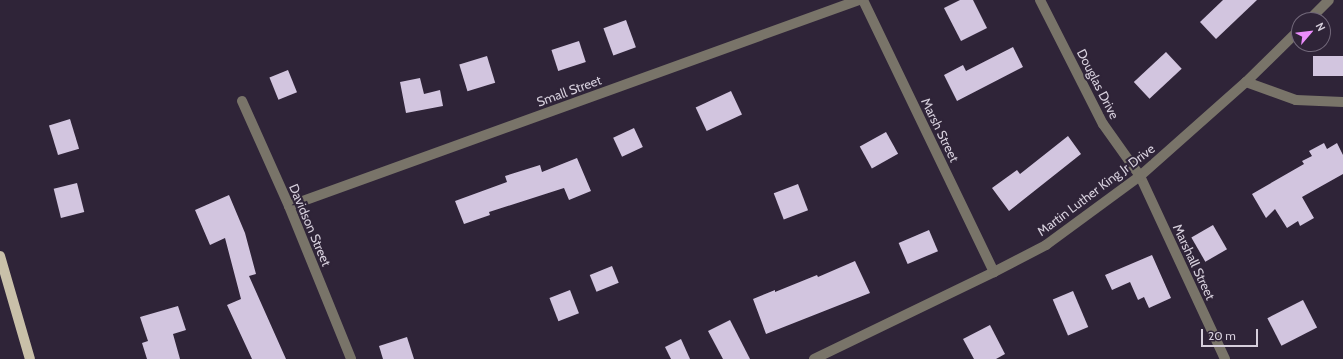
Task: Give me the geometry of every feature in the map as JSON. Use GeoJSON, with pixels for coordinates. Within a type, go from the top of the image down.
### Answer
{"type":"FeatureCollection","features":[{"type":"Feature","properties":{"kind":"main road"},"geometry":{"type":"LineString","coordinates":[[0,256],[30,359]]}},
{"type":"Feature","properties":{"kind":"street","name":"Small Street"},"geometry":{"type":"LineString","coordinates":[[288,206],[859,0]]}},
{"type":"Feature","properties":{"kind":"street","name":"Marsh Street"},"geometry":{"type":"LineString","coordinates":[[863,0],[994,272]]}},
{"type":"Feature","properties":{"kind":"street","name":"Douglas Drive"},"geometry":{"type":"LineString","coordinates":[[1040,0],[1103,124],[1140,176]]}},
{"type":"Feature","properties":{"kind":"street"},"geometry":{"type":"LineString","coordinates":[[1317,12],[1329,0]]}},
{"type":"Feature","properties":{"kind":"street","name":"Martin Luther King Jr Drive"},"geometry":{"type":"LineString","coordinates":[[814,359],[994,272],[1046,244],[1140,176],[1246,82],[1291,38]]}},
{"type":"Feature","properties":{"kind":"street"},"geometry":{"type":"LineString","coordinates":[[1246,82],[1296,100],[1343,102]]}},
{"type":"Feature","properties":{"kind":"street","name":"Davidson Street"},"geometry":{"type":"LineString","coordinates":[[242,101],[288,206],[351,359]]}},
{"type":"Feature","properties":{"kind":"street","name":"Marshall Street"},"geometry":{"type":"LineString","coordinates":[[1140,176],[1225,359]]}},
{"type":"Feature","properties":{"kind":"building"},"geometry":{"type":"Polygon","coordinates":[[[960,0],[973,0],[987,28],[961,41],[944,8],[960,0]]]}},
{"type":"Feature","properties":{"kind":"building"},"geometry":{"type":"Polygon","coordinates":[[[1223,0],[1257,0],[1216,39],[1200,22],[1223,0]]]}},
{"type":"Feature","properties":{"kind":"building"},"geometry":{"type":"Polygon","coordinates":[[[626,20],[636,47],[613,55],[603,28],[626,20]]]}},
{"type":"Feature","properties":{"kind":"building"},"geometry":{"type":"Polygon","coordinates":[[[579,41],[586,62],[558,71],[551,50],[579,41]]]}},
{"type":"Feature","properties":{"kind":"building"},"geometry":{"type":"Polygon","coordinates":[[[1013,47],[1023,67],[957,101],[944,75],[963,65],[966,71],[1013,47]]]}},
{"type":"Feature","properties":{"kind":"building"},"geometry":{"type":"Polygon","coordinates":[[[1166,52],[1182,69],[1150,99],[1134,82],[1166,52]]]}},
{"type":"Feature","properties":{"kind":"building"},"geometry":{"type":"Polygon","coordinates":[[[487,56],[495,83],[467,91],[459,64],[487,56]]]}},
{"type":"Feature","properties":{"kind":"building"},"geometry":{"type":"Polygon","coordinates":[[[1313,56],[1343,56],[1343,76],[1313,76],[1313,56]]]}},
{"type":"Feature","properties":{"kind":"building"},"geometry":{"type":"Polygon","coordinates":[[[288,70],[297,92],[278,100],[269,77],[288,70]]]}},
{"type":"Feature","properties":{"kind":"building"},"geometry":{"type":"Polygon","coordinates":[[[420,78],[424,94],[440,90],[443,106],[406,113],[400,82],[420,78]]]}},
{"type":"Feature","properties":{"kind":"building"},"geometry":{"type":"Polygon","coordinates":[[[731,91],[742,115],[707,131],[696,107],[731,91]]]}},
{"type":"Feature","properties":{"kind":"building"},"geometry":{"type":"Polygon","coordinates":[[[70,119],[79,149],[58,155],[49,125],[70,119]]]}},
{"type":"Feature","properties":{"kind":"building"},"geometry":{"type":"Polygon","coordinates":[[[634,128],[643,147],[622,157],[613,138],[634,128]]]}},
{"type":"Feature","properties":{"kind":"building"},"geometry":{"type":"Polygon","coordinates":[[[886,132],[898,154],[872,168],[860,147],[886,132]]]}},
{"type":"Feature","properties":{"kind":"building"},"geometry":{"type":"Polygon","coordinates":[[[1068,136],[1081,154],[1009,211],[992,188],[1017,170],[1020,174],[1068,136]]]}},
{"type":"Feature","properties":{"kind":"building"},"geometry":{"type":"Polygon","coordinates":[[[1324,143],[1327,149],[1337,143],[1343,155],[1343,174],[1302,197],[1314,218],[1300,226],[1298,221],[1287,228],[1275,209],[1266,218],[1252,194],[1304,164],[1302,161],[1312,156],[1309,151],[1324,143]]]}},
{"type":"Feature","properties":{"kind":"building"},"geometry":{"type":"Polygon","coordinates":[[[577,158],[591,191],[569,200],[564,188],[489,212],[490,215],[464,224],[455,201],[507,182],[505,176],[540,165],[542,172],[577,158]]]}},
{"type":"Feature","properties":{"kind":"building"},"geometry":{"type":"Polygon","coordinates":[[[77,183],[84,212],[61,218],[54,189],[77,183]]]}},
{"type":"Feature","properties":{"kind":"building"},"geometry":{"type":"Polygon","coordinates":[[[798,184],[808,210],[784,219],[774,193],[798,184]]]}},
{"type":"Feature","properties":{"kind":"building"},"geometry":{"type":"Polygon","coordinates":[[[229,195],[245,233],[256,274],[249,276],[286,359],[252,359],[227,305],[241,299],[225,238],[210,245],[195,210],[229,195]]]}},
{"type":"Feature","properties":{"kind":"building"},"geometry":{"type":"Polygon","coordinates":[[[1213,225],[1227,249],[1205,262],[1191,238],[1213,225]]]}},
{"type":"Feature","properties":{"kind":"building"},"geometry":{"type":"Polygon","coordinates":[[[929,230],[938,251],[908,264],[899,243],[929,230]]]}},
{"type":"Feature","properties":{"kind":"building"},"geometry":{"type":"Polygon","coordinates":[[[1152,255],[1171,298],[1149,308],[1144,297],[1138,300],[1130,282],[1112,290],[1105,275],[1152,255]]]}},
{"type":"Feature","properties":{"kind":"building"},"geometry":{"type":"Polygon","coordinates":[[[855,261],[870,293],[766,334],[753,299],[817,275],[818,277],[855,261]]]}},
{"type":"Feature","properties":{"kind":"building"},"geometry":{"type":"Polygon","coordinates":[[[612,266],[619,283],[596,292],[590,275],[612,266]]]}},
{"type":"Feature","properties":{"kind":"building"},"geometry":{"type":"Polygon","coordinates":[[[570,290],[579,313],[558,321],[549,298],[570,290]]]}},
{"type":"Feature","properties":{"kind":"building"},"geometry":{"type":"Polygon","coordinates":[[[1073,291],[1088,327],[1068,335],[1053,300],[1073,291]]]}},
{"type":"Feature","properties":{"kind":"building"},"geometry":{"type":"Polygon","coordinates":[[[1303,300],[1317,328],[1281,346],[1267,318],[1303,300]]]}},
{"type":"Feature","properties":{"kind":"building"},"geometry":{"type":"Polygon","coordinates":[[[178,306],[186,330],[173,334],[180,359],[147,359],[142,343],[148,341],[140,317],[178,306]]]}},
{"type":"Feature","properties":{"kind":"building"},"geometry":{"type":"Polygon","coordinates":[[[730,320],[750,359],[723,359],[708,331],[730,320]]]}},
{"type":"Feature","properties":{"kind":"building"},"geometry":{"type":"Polygon","coordinates":[[[990,325],[1005,354],[996,359],[974,359],[963,339],[990,325]]]}},
{"type":"Feature","properties":{"kind":"building"},"geometry":{"type":"Polygon","coordinates":[[[407,337],[414,359],[383,359],[379,346],[407,337]]]}},
{"type":"Feature","properties":{"kind":"building"},"geometry":{"type":"Polygon","coordinates":[[[681,339],[690,359],[671,359],[665,347],[681,339]]]}}]}
